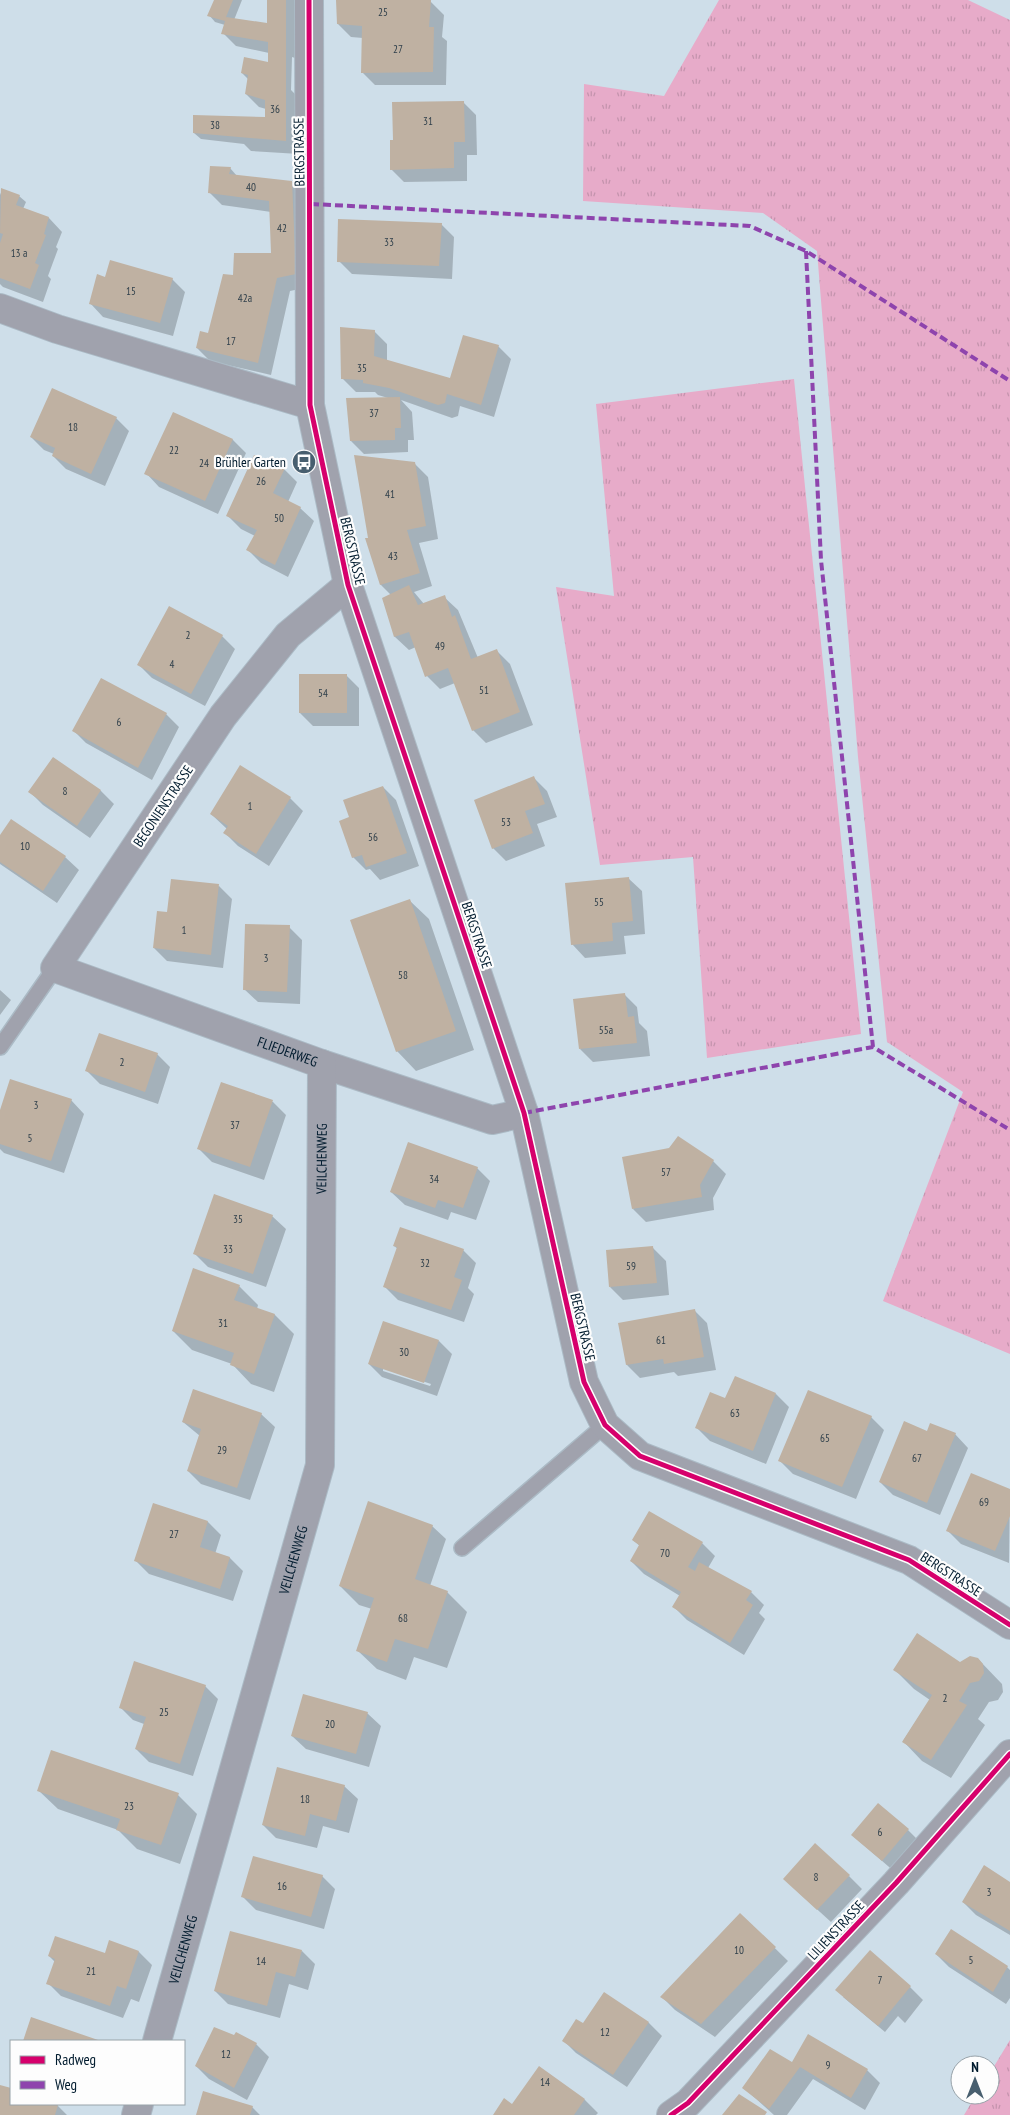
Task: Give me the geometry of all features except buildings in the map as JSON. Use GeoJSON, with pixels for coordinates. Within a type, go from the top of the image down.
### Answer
{"type":"FeatureCollection","features":[{"type":"Feature","properties":{"kind":"street","name":"BERGSTRASSE"},"geometry":{"type":"LineString","coordinates":[[309,0],[310,405],[348,585],[524,1113],[584,1382],[605,1425],[640,1456],[909,1560],[1010,1625]]}},
{"type":"Feature","properties":{"kind":"street"},"geometry":{"type":"LineString","coordinates":[[0,308],[57,329],[310,405]]}},
{"type":"Feature","properties":{"kind":"street","name":"BEGONIENSTRASSE"},"geometry":{"type":"LineString","coordinates":[[55,968],[223,716],[288,635],[348,585]]}},
{"type":"Feature","properties":{"kind":"street","name":"FLIEDERWEG"},"geometry":{"type":"LineString","coordinates":[[55,968],[322,1064],[492,1120],[524,1113]]}},
{"type":"Feature","properties":{"kind":"street","name":"VEILCHENWEG"},"geometry":{"type":"LineString","coordinates":[[157,2040],[320,1464],[322,1064]]}},
{"type":"Feature","properties":{"kind":"street","name":"LILIENSTRASSE"},"geometry":{"type":"LineString","coordinates":[[671,2115],[688,2103],[896,1883],[1010,1754]]}},
{"type":"Feature","properties":{"kind":"lane","name":"BEGONIENSTRASSE"},"geometry":{"type":"LineString","coordinates":[[0,1047],[55,968]]}},
{"type":"Feature","properties":{"kind":"lane"},"geometry":{"type":"LineString","coordinates":[[462,1548],[605,1425]]}},
{"type":"Feature","properties":{"kind":"green space"},"geometry":{"type":"Polygon","coordinates":[[[719,0],[968,0],[1010,20],[1010,1354],[883,1301],[963,1092],[887,1042],[858,757],[817,251],[763,213],[583,201],[584,84],[664,96],[719,0]]]}},
{"type":"Feature","properties":{"kind":"green space"},"geometry":{"type":"Polygon","coordinates":[[[794,379],[861,1034],[707,1058],[693,857],[600,865],[556,587],[614,596],[596,404],[794,379]]]}},
{"type":"Feature","properties":{"kind":"green space"},"geometry":{"type":"Polygon","coordinates":[[[1010,2040],[1010,2115],[964,2115],[970,2105],[1000,2105],[1000,2056],[1010,2040]]]}},
{"type":"Feature","properties":{"kind":"marked path"},"geometry":{"type":"LineString","coordinates":[[311,204],[750,226],[806,251],[1010,381]]}},
{"type":"Feature","properties":{"kind":"marked path"},"geometry":{"type":"LineString","coordinates":[[806,251],[821,560],[873,1047],[1010,1130]]}},
{"type":"Feature","properties":{"kind":"marked path"},"geometry":{"type":"LineString","coordinates":[[524,1113],[873,1047]]}},
{"type":"Feature","properties":{"kind":"cycle path"},"geometry":{"type":"LineString","coordinates":[[309,0],[310,405],[348,585],[524,1113],[584,1382],[605,1425],[640,1456],[909,1560],[1010,1625]]}},
{"type":"Feature","properties":{"kind":"cycle path"},"geometry":{"type":"LineString","coordinates":[[671,2115],[688,2103],[896,1883],[1010,1754]]}},
{"type":"Feature","properties":{"kind":"place","name":"Brühler Garten"},"geometry":{"type":"Point","coordinates":[304,462]}}]}
